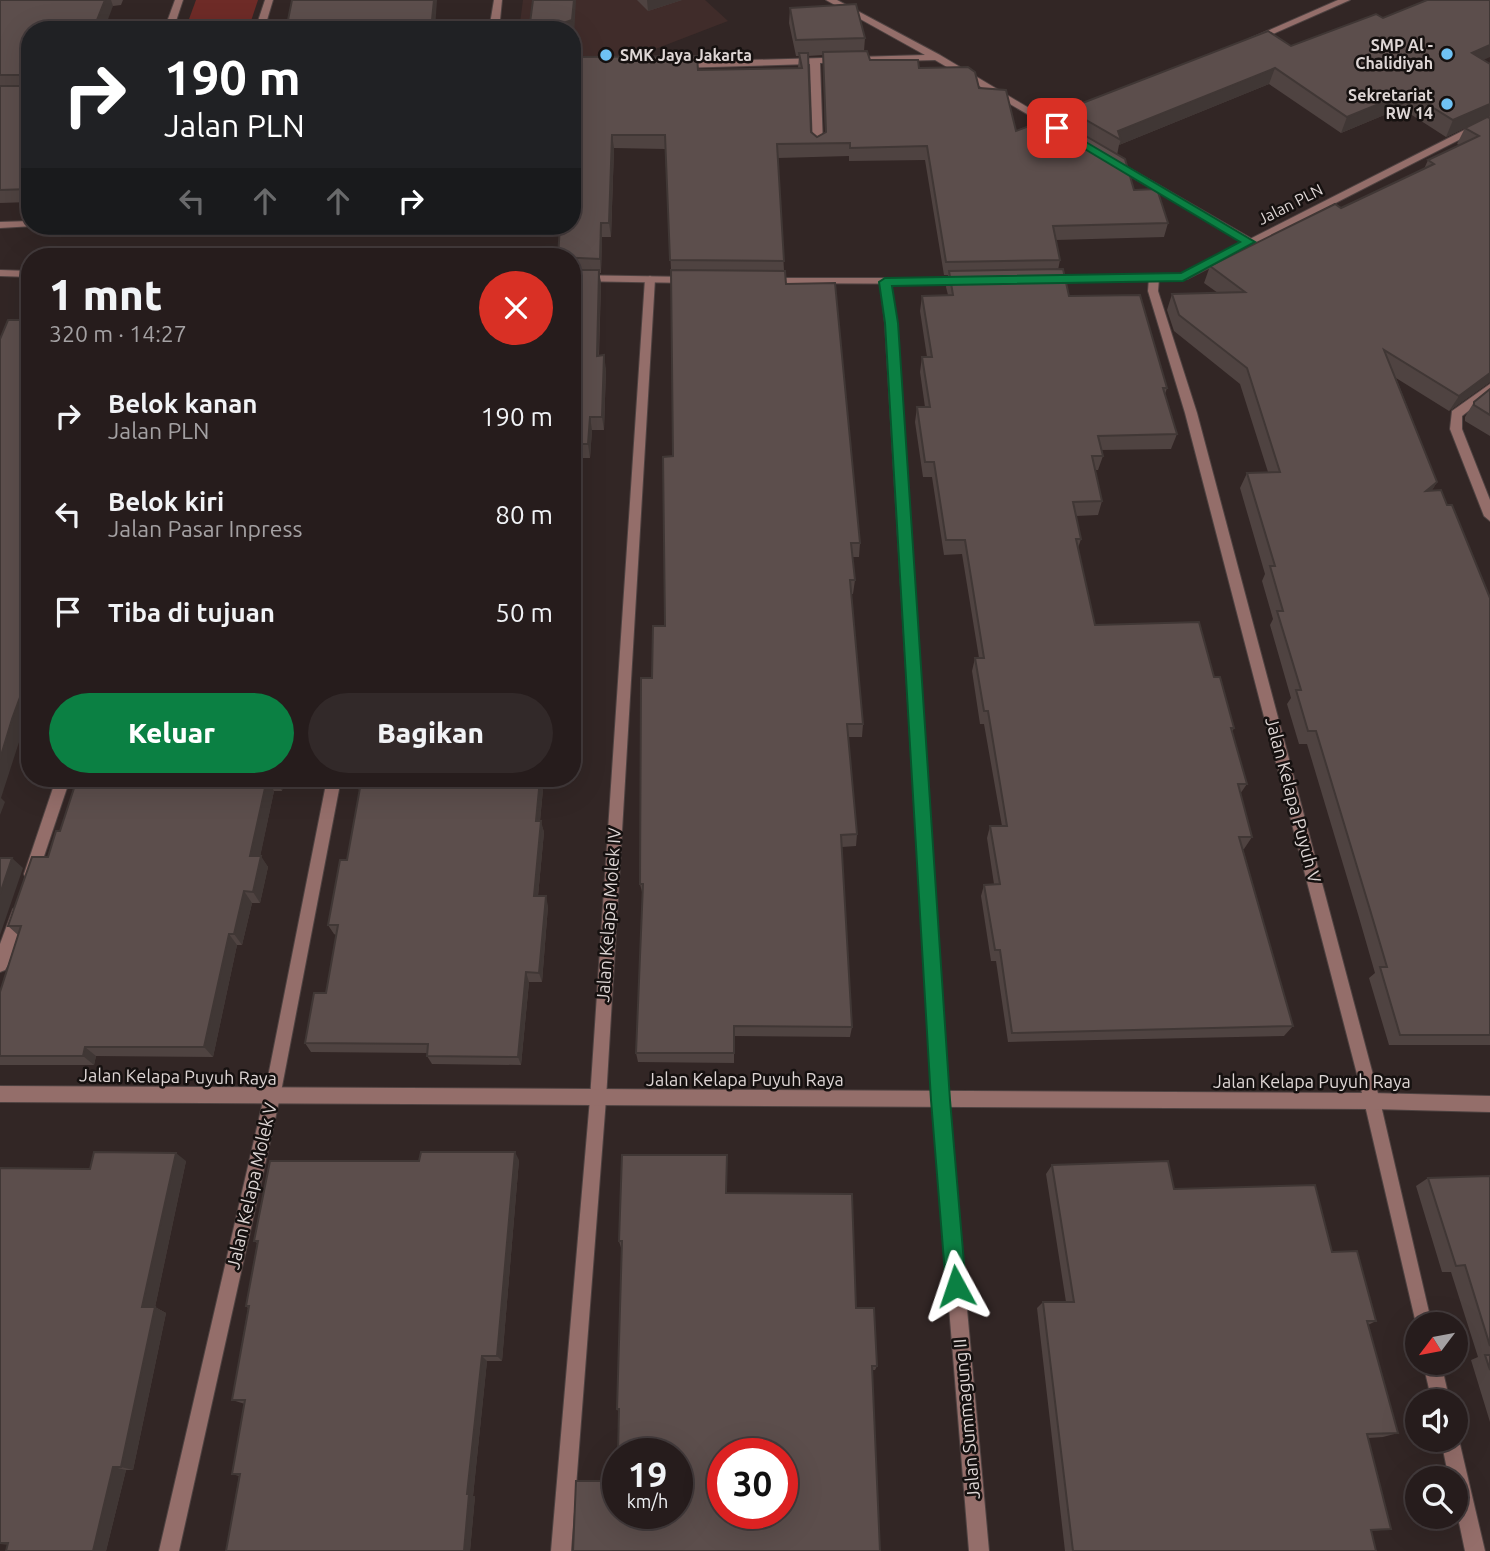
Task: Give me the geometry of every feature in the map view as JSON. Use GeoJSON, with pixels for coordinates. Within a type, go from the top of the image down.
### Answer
{"type":"FeatureCollection","features":[{"type":"Feature","properties":{"kind":"street"},"geometry":{"type":"LineString","coordinates":[[171,21],[179,0]]}},
{"type":"Feature","properties":{"kind":"street"},"geometry":{"type":"LineString","coordinates":[[262,21],[269,0]]}},
{"type":"Feature","properties":{"kind":"street"},"geometry":{"type":"LineString","coordinates":[[495,21],[498,0]]}},
{"type":"Feature","properties":{"kind":"street"},"geometry":{"type":"LineString","coordinates":[[830,0],[936,57],[1069,135]]}},
{"type":"Feature","properties":{"kind":"street"},"geometry":{"type":"LineString","coordinates":[[1247,42],[1346,0]]}},
{"type":"Feature","properties":{"kind":"street"},"geometry":{"type":"LineString","coordinates":[[666,65],[936,57]]}},
{"type":"Feature","properties":{"kind":"street"},"geometry":{"type":"LineString","coordinates":[[815,60],[818,146]]}},
{"type":"Feature","properties":{"kind":"street","name":"Jalan PLN"},"geometry":{"type":"LineString","coordinates":[[1033,280],[1183,277],[1490,120]]}},
{"type":"Feature","properties":{"kind":"street"},"geometry":{"type":"LineString","coordinates":[[1478,126],[1490,133]]}},
{"type":"Feature","properties":{"kind":"street"},"geometry":{"type":"LineString","coordinates":[[1105,156],[1250,242]]}},
{"type":"Feature","properties":{"kind":"street"},"geometry":{"type":"LineString","coordinates":[[0,225],[21,224]]}},
{"type":"Feature","properties":{"kind":"street"},"geometry":{"type":"LineString","coordinates":[[0,274],[21,274]]}},
{"type":"Feature","properties":{"kind":"street"},"geometry":{"type":"LineString","coordinates":[[581,278],[705,280]]}},
{"type":"Feature","properties":{"kind":"street","name":"Jalan Kelapa Puyuh V"},"geometry":{"type":"LineString","coordinates":[[1154,278],[1153,290],[1191,413],[1372,1101],[1420,1312]]}},
{"type":"Feature","properties":{"kind":"street","name":"Jalan Kelapa Molek IV"},"geometry":{"type":"LineString","coordinates":[[561,1551],[598,1099],[650,279]]}},
{"type":"Feature","properties":{"kind":"street"},"geometry":{"type":"LineString","coordinates":[[747,281],[979,281]]}},
{"type":"Feature","properties":{"kind":"street","name":"Jalan Summagung II"},"geometry":{"type":"LineString","coordinates":[[885,282],[891,323],[940,1100],[979,1551]]}},
{"type":"Feature","properties":{"kind":"street"},"geometry":{"type":"LineString","coordinates":[[1490,388],[1456,414],[1456,429],[1490,516]]}},
{"type":"Feature","properties":{"kind":"street"},"geometry":{"type":"LineString","coordinates":[[0,965],[60,787]]}},
{"type":"Feature","properties":{"kind":"street","name":"Jalan Kelapa Molek V"},"geometry":{"type":"LineString","coordinates":[[169,1551],[272,1097],[332,787]]}},
{"type":"Feature","properties":{"kind":"street","name":"Jalan Kelapa Puyuh Raya"},"geometry":{"type":"LineString","coordinates":[[0,1094],[1372,1101],[1490,1104]]}},
{"type":"Feature","properties":{"kind":"street"},"geometry":{"type":"LineString","coordinates":[[1453,1452],[1475,1551]]}},
{"type":"Feature","properties":{"kind":"shaded area"},"geometry":{"type":"Polygon","coordinates":[[[196,0],[258,0],[251,21],[188,21],[196,0]]]}},
{"type":"Feature","properties":{"kind":"shaded area","name":"SMK Jaya Jakarta"},"geometry":{"type":"Polygon","coordinates":[[[523,0],[705,0],[728,21],[581,78],[581,21],[520,21],[523,0]]]}},
{"type":"Feature","properties":{"kind":"building"},"geometry":{"type":"Polygon","coordinates":[[[0,0],[105,0],[97,21],[21,21],[21,75],[0,75],[0,0]]]}},
{"type":"Feature","properties":{"kind":"building"},"geometry":{"type":"Polygon","coordinates":[[[292,0],[434,0],[432,21],[288,21],[292,0]]]}},
{"type":"Feature","properties":{"kind":"building","name":"SMK Jaya Jakarta"},"geometry":{"type":"Polygon","coordinates":[[[533,0],[574,0],[572,20],[530,21],[533,0]]]}},
{"type":"Feature","properties":{"kind":"building"},"geometry":{"type":"Polygon","coordinates":[[[1427,0],[1490,0],[1490,45],[1472,53],[1490,64],[1490,104],[1453,120],[1408,92],[1347,117],[1275,68],[1118,131],[1121,140],[1067,109],[1268,31],[1291,46],[1376,14],[1383,18],[1427,0]]]}},
{"type":"Feature","properties":{"kind":"building"},"geometry":{"type":"Polygon","coordinates":[[[856,4],[865,38],[796,40],[790,8],[856,4]]]}},
{"type":"Feature","properties":{"kind":"building"},"geometry":{"type":"Polygon","coordinates":[[[867,51],[870,60],[918,60],[919,68],[968,67],[975,72],[979,88],[1006,90],[1016,131],[1053,117],[1125,159],[1134,190],[1157,189],[1168,223],[1053,226],[1060,260],[946,262],[927,146],[850,148],[850,143],[777,144],[784,261],[670,260],[665,135],[612,135],[609,223],[601,223],[600,259],[581,258],[581,248],[559,248],[559,235],[581,235],[581,57],[697,56],[698,70],[802,68],[799,53],[808,53],[811,132],[817,137],[826,132],[823,52],[867,51]]]}},
{"type":"Feature","properties":{"kind":"building"},"geometry":{"type":"Polygon","coordinates":[[[0,86],[21,86],[21,189],[0,190],[0,86]]]}},
{"type":"Feature","properties":{"kind":"building"},"geometry":{"type":"Polygon","coordinates":[[[1490,118],[1490,373],[1459,396],[1384,350],[1437,482],[1426,491],[1441,490],[1447,505],[1452,505],[1490,598],[1490,1035],[1400,1035],[1380,967],[1387,967],[1368,903],[1316,731],[1308,731],[1296,690],[1301,690],[1277,611],[1283,611],[1270,566],[1275,566],[1247,473],[1280,472],[1247,368],[1179,315],[1172,294],[1245,292],[1210,266],[1335,204],[1341,208],[1434,164],[1428,160],[1479,136],[1465,128],[1490,118]]]}},
{"type":"Feature","properties":{"kind":"building"},"geometry":{"type":"Polygon","coordinates":[[[1063,269],[1069,296],[1140,295],[1167,388],[1163,388],[1177,434],[1098,436],[1103,456],[1092,456],[1102,501],[1073,502],[1081,539],[1076,539],[1095,625],[1199,622],[1214,677],[1220,677],[1234,728],[1231,728],[1247,784],[1238,784],[1252,837],[1239,837],[1293,1026],[1012,1033],[1000,950],[995,950],[984,885],[1000,884],[990,826],[1007,826],[988,711],[984,711],[975,658],[984,658],[965,540],[946,540],[934,462],[925,462],[917,407],[930,407],[922,357],[932,357],[922,296],[953,295],[949,271],[1063,269]]]}},
{"type":"Feature","properties":{"kind":"building"},"geometry":{"type":"Polygon","coordinates":[[[581,270],[599,270],[597,356],[604,355],[602,417],[590,417],[588,444],[581,444],[581,270]]]}},
{"type":"Feature","properties":{"kind":"building"},"geometry":{"type":"Polygon","coordinates":[[[671,270],[785,271],[786,284],[835,283],[860,543],[851,543],[855,580],[850,580],[863,724],[847,724],[857,834],[841,835],[852,1027],[734,1026],[734,1053],[636,1053],[643,884],[640,884],[641,678],[652,678],[653,626],[665,626],[663,457],[673,456],[671,270]]]}},
{"type":"Feature","properties":{"kind":"building"},"geometry":{"type":"Polygon","coordinates":[[[8,320],[21,320],[21,694],[0,759],[0,339],[8,320]]]}},
{"type":"Feature","properties":{"kind":"building"},"geometry":{"type":"Polygon","coordinates":[[[1490,389],[1490,415],[1474,405],[1474,402],[1490,389]]]}},
{"type":"Feature","properties":{"kind":"building"},"geometry":{"type":"Polygon","coordinates":[[[74,787],[265,787],[250,856],[261,856],[253,892],[244,891],[234,934],[229,934],[204,1047],[85,1047],[83,1056],[0,1056],[0,992],[21,926],[8,926],[32,857],[48,857],[56,831],[60,831],[74,787]]]}},
{"type":"Feature","properties":{"kind":"building"},"geometry":{"type":"Polygon","coordinates":[[[539,787],[536,821],[541,821],[534,896],[546,896],[539,973],[526,972],[518,1057],[427,1056],[428,1044],[305,1043],[314,993],[326,993],[338,925],[328,925],[340,860],[347,860],[358,788],[539,787]]]}},
{"type":"Feature","properties":{"kind":"building"},"geometry":{"type":"Polygon","coordinates":[[[0,858],[12,858],[0,894],[0,858]]]}},
{"type":"Feature","properties":{"kind":"building"},"geometry":{"type":"Polygon","coordinates":[[[94,1152],[176,1153],[142,1307],[155,1307],[121,1467],[113,1467],[93,1551],[6,1551],[8,1543],[0,1543],[0,1168],[90,1169],[94,1152]]]}},
{"type":"Feature","properties":{"kind":"building"},"geometry":{"type":"Polygon","coordinates":[[[421,1152],[515,1152],[497,1356],[482,1356],[467,1494],[464,1551],[226,1551],[240,1474],[232,1474],[245,1400],[232,1400],[258,1241],[254,1241],[270,1161],[419,1161],[421,1152]]]}},
{"type":"Feature","properties":{"kind":"building"},"geometry":{"type":"Polygon","coordinates":[[[622,1155],[727,1155],[726,1193],[852,1194],[856,1308],[874,1308],[877,1366],[872,1366],[880,1551],[573,1551],[576,1481],[602,1481],[602,1529],[693,1529],[693,1438],[618,1438],[622,1241],[619,1241],[622,1155]]]}},
{"type":"Feature","properties":{"kind":"building"},"geometry":{"type":"Polygon","coordinates":[[[1168,1161],[1174,1189],[1315,1185],[1332,1252],[1357,1251],[1376,1321],[1367,1321],[1398,1433],[1367,1434],[1391,1529],[1371,1530],[1376,1551],[1073,1551],[1043,1302],[1074,1302],[1052,1165],[1168,1161]]]}},
{"type":"Feature","properties":{"kind":"building"},"geometry":{"type":"Polygon","coordinates":[[[1490,1176],[1490,1346],[1465,1265],[1456,1266],[1428,1178],[1490,1176]]]}},
{"type":"Feature","properties":{"kind":"building"},"geometry":{"type":"Polygon","coordinates":[[[1485,1355],[1490,1355],[1490,1370],[1485,1355]]]}},
{"type":"Feature","properties":{"kind":"place","name":"SMP Al - Chalidiyah"},"geometry":{"type":"Point","coordinates":[1447,54]}},
{"type":"Feature","properties":{"kind":"place","name":"SMK Jaya Jakarta"},"geometry":{"type":"Point","coordinates":[606,55]}},
{"type":"Feature","properties":{"kind":"place","name":"Sekretariat RW 14"},"geometry":{"type":"Point","coordinates":[1447,104]}},
{"type":"Feature","properties":{"kind":"route"},"geometry":{"type":"LineString","coordinates":[[956,1286],[940,1100],[890,303],[885,282],[1183,277],[1250,242],[1057,128]]}}]}
